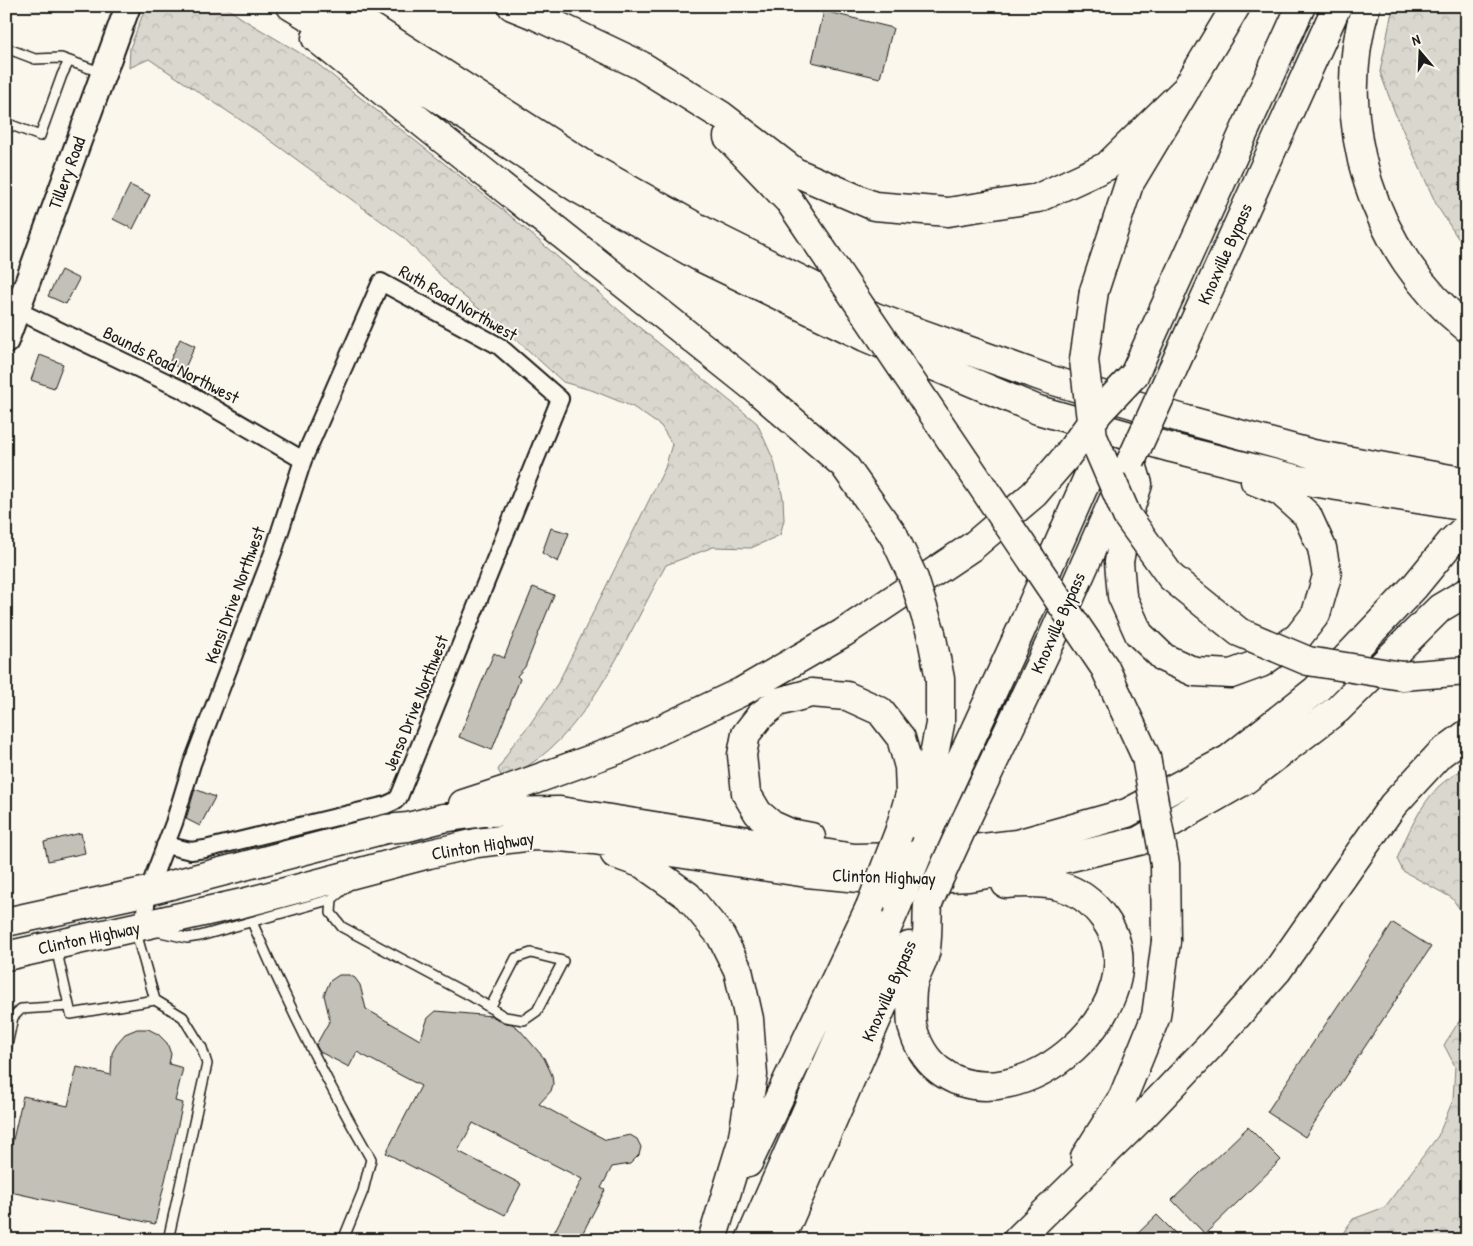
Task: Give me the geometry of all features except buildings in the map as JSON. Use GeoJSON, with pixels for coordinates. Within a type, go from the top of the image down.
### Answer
{"type":"FeatureCollection","features":[{"type":"Feature","properties":{"kind":"highway"},"geometry":{"type":"LineString","coordinates":[[291,6],[577,188],[700,257],[865,337],[1038,410],[1172,448],[1300,480],[1467,507]]}},
{"type":"Feature","properties":{"kind":"highway"},"geometry":{"type":"LineString","coordinates":[[291,6],[306,30],[758,391],[844,465],[894,536],[914,580],[931,633],[940,679],[940,724],[917,836],[870,907],[712,1240]]}},
{"type":"Feature","properties":{"kind":"highway"},"geometry":{"type":"LineString","coordinates":[[338,6],[587,166],[706,233],[875,317],[1051,380],[1187,420],[1313,454],[1467,482]]}},
{"type":"Feature","properties":{"kind":"highway"},"geometry":{"type":"LineString","coordinates":[[512,6],[640,64],[722,116],[795,172],[874,206],[948,212],[1038,198],[1107,166],[1187,88]]}},
{"type":"Feature","properties":{"kind":"highway"},"geometry":{"type":"LineString","coordinates":[[1236,6],[1129,184],[1094,291],[1084,360],[1093,437],[1127,516],[1170,578],[1239,632],[1308,661],[1402,676],[1467,672]]}},
{"type":"Feature","properties":{"kind":"highway","name":"Knoxville Bypass"},"geometry":{"type":"LineString","coordinates":[[750,1240],[898,902],[917,836],[1020,632],[1094,461],[1301,6]]}},
{"type":"Feature","properties":{"kind":"highway","name":"Knoxville Bypass"},"geometry":{"type":"LineString","coordinates":[[780,1240],[928,903],[1051,641],[1130,461],[1337,6]]}},
{"type":"Feature","properties":{"kind":"highway"},"geometry":{"type":"LineString","coordinates":[[1366,6],[1361,22],[1355,58],[1353,92],[1362,168],[1374,202],[1402,257],[1428,292],[1450,315],[1467,328]]}},
{"type":"Feature","properties":{"kind":"highway"},"geometry":{"type":"LineString","coordinates":[[640,64],[715,123],[790,202],[1105,668],[1146,757],[1165,864],[1166,941],[1156,1016],[1123,1097],[1060,1196]]}},
{"type":"Feature","properties":{"kind":"highway"},"geometry":{"type":"LineString","coordinates":[[386,829],[402,820],[509,790],[622,748],[741,692],[843,633],[973,546],[1034,494],[1066,457],[1099,412],[1138,367]]}},
{"type":"Feature","properties":{"kind":"highway"},"geometry":{"type":"LineString","coordinates":[[1130,461],[1138,484],[1126,522],[1119,562],[1122,596],[1139,634],[1164,658],[1195,672],[1231,674],[1261,663],[1298,637],[1316,614],[1326,576],[1322,548],[1307,515],[1280,491],[1172,448]]}},
{"type":"Feature","properties":{"kind":"highway"},"geometry":{"type":"LineString","coordinates":[[386,829],[484,812],[560,811],[854,858],[884,858],[1017,844],[1127,812],[1229,759],[1316,690],[1415,586],[1459,535]]}},
{"type":"Feature","properties":{"kind":"highway","name":"Clinton Highway"},"geometry":{"type":"LineString","coordinates":[[6,956],[243,903],[477,843],[533,836],[594,840],[807,874],[891,881],[969,877],[1025,868],[1139,841],[1245,780],[1338,709],[1440,608],[1467,592]]}},
{"type":"Feature","properties":{"kind":"highway"},"geometry":{"type":"LineString","coordinates":[[884,858],[869,849],[790,833],[772,825],[758,812],[746,793],[742,754],[746,734],[760,716],[778,702],[811,693],[847,696],[880,711],[901,738],[909,767],[910,794],[917,836]]}},
{"type":"Feature","properties":{"kind":"highway"},"geometry":{"type":"LineString","coordinates":[[1017,1240],[1211,1045],[1277,971],[1394,806],[1440,754],[1467,734]]}},
{"type":"Feature","properties":{"kind":"highway","name":"Clinton Highway"},"geometry":{"type":"LineString","coordinates":[[6,922],[148,891],[386,829]]}},
{"type":"Feature","properties":{"kind":"highway"},"geometry":{"type":"LineString","coordinates":[[559,837],[575,845],[608,852],[643,864],[688,896],[721,936],[738,970],[749,1019],[754,1075],[742,1142],[712,1240]]}},
{"type":"Feature","properties":{"kind":"highway"},"geometry":{"type":"LineString","coordinates":[[928,903],[926,950],[913,985],[912,1024],[918,1044],[931,1064],[948,1077],[981,1086],[999,1085],[1022,1079],[1046,1068],[1067,1055],[1100,1019],[1112,995],[1118,977],[1118,958],[1115,940],[1107,922],[1095,906],[1080,894],[1055,884],[1030,882],[988,886],[969,877]]}},
{"type":"Feature","properties":{"kind":"street","name":"Tillery Road"},"geometry":{"type":"LineString","coordinates":[[6,341],[12,308],[128,8]]}},
{"type":"Feature","properties":{"kind":"street","name":"Ruth Road Northwest"},"geometry":{"type":"LineString","coordinates":[[381,282],[499,346],[560,399]]}},
{"type":"Feature","properties":{"kind":"street","name":"Kensi Drive Northwest"},"geometry":{"type":"LineString","coordinates":[[139,927],[148,891],[192,764],[274,550],[303,460],[381,282]]}},
{"type":"Feature","properties":{"kind":"street","name":"Bounds Road Northwest"},"geometry":{"type":"LineString","coordinates":[[12,308],[181,389],[303,460]]}},
{"type":"Feature","properties":{"kind":"street","name":"Jenso Drive Northwest"},"geometry":{"type":"LineString","coordinates":[[165,845],[191,850],[205,849],[386,805],[399,797],[560,399]]}},
{"type":"Feature","properties":{"kind":"lane"},"geometry":{"type":"LineString","coordinates":[[6,48],[35,60],[61,58],[103,73]]}},
{"type":"Feature","properties":{"kind":"lane"},"geometry":{"type":"LineString","coordinates":[[6,123],[40,136],[62,75],[70,61]]}},
{"type":"Feature","properties":{"kind":"lane"},"geometry":{"type":"LineString","coordinates":[[155,1000],[139,927],[187,938],[200,936],[332,898],[356,879],[382,866]]}},
{"type":"Feature","properties":{"kind":"lane"},"geometry":{"type":"LineString","coordinates":[[332,898],[332,913],[342,927],[471,996],[504,1017],[524,1020],[537,1011],[562,961],[531,953],[516,958],[490,1008]]}},
{"type":"Feature","properties":{"kind":"lane"},"geometry":{"type":"LineString","coordinates":[[252,922],[280,983],[343,1109],[371,1159],[363,1191],[343,1240]]}},
{"type":"Feature","properties":{"kind":"lane"},"geometry":{"type":"LineString","coordinates":[[55,946],[71,1014],[155,1000],[183,1017],[202,1048],[207,1064],[168,1240]]}},
{"type":"Feature","properties":{"kind":"lane"},"geometry":{"type":"LineString","coordinates":[[6,1050],[13,1017],[21,1009],[69,1006]]}},
{"type":"Feature","properties":{"kind":"green space"},"geometry":{"type":"Polygon","coordinates":[[[26,6],[102,6],[89,11],[33,10],[26,6]]]}},
{"type":"Feature","properties":{"kind":"green space"},"geometry":{"type":"Polygon","coordinates":[[[146,6],[224,6],[315,62],[507,213],[629,319],[757,423],[774,461],[783,498],[784,520],[780,535],[751,548],[713,547],[666,565],[607,675],[590,702],[571,728],[526,767],[502,777],[498,770],[512,746],[530,724],[558,683],[665,468],[672,444],[661,426],[633,407],[594,391],[563,382],[517,340],[450,285],[403,237],[263,135],[149,59],[129,68],[130,48],[146,6]]]}},
{"type":"Feature","properties":{"kind":"green space"},"geometry":{"type":"Polygon","coordinates":[[[1393,6],[1467,6],[1467,252],[1437,206],[1395,113],[1380,72],[1393,6]]]}},
{"type":"Feature","properties":{"kind":"green space"},"geometry":{"type":"Polygon","coordinates":[[[1467,766],[1467,920],[1452,898],[1403,871],[1397,859],[1414,821],[1431,795],[1441,784],[1467,766]]]}},
{"type":"Feature","properties":{"kind":"green space"},"geometry":{"type":"Polygon","coordinates":[[[1467,1009],[1467,1240],[1338,1240],[1353,1219],[1385,1207],[1438,1136],[1453,1100],[1455,1066],[1444,1045],[1467,1009]]]}}]}
